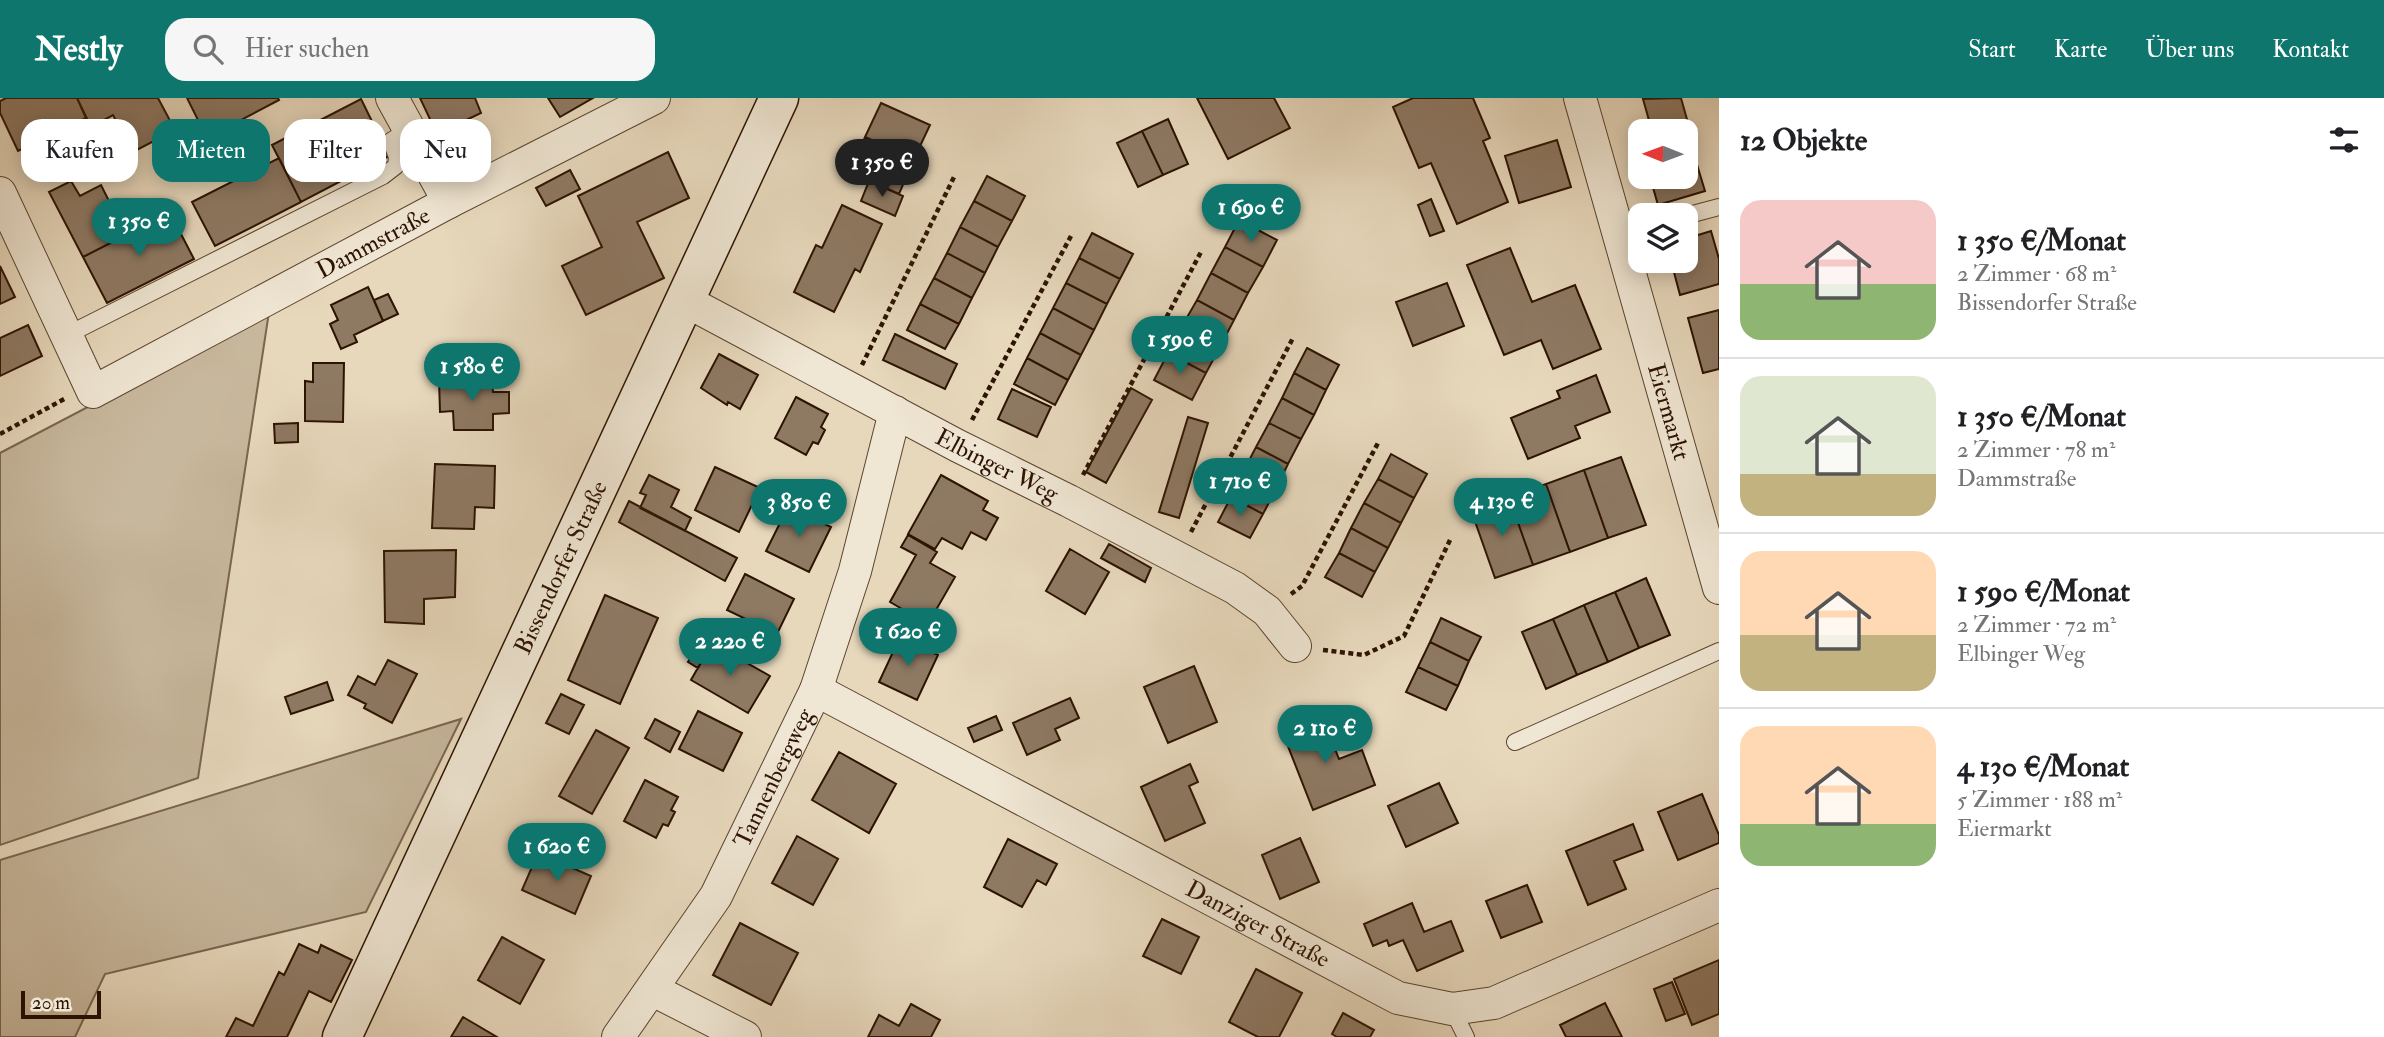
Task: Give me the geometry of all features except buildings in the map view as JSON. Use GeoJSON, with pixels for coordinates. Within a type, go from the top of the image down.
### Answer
{"type":"FeatureCollection","features":[{"type":"Feature","properties":{"kind":"main road","name":"Bissendorfer Straße"},"geometry":{"type":"LineString","coordinates":[[342,1037],[779,98]]}},
{"type":"Feature","properties":{"kind":"street"},"geometry":{"type":"LineString","coordinates":[[392,98],[404,119]]}},
{"type":"Feature","properties":{"kind":"street","name":"Dammstraße"},"geometry":{"type":"LineString","coordinates":[[93,392],[449,202],[654,98]]}},
{"type":"Feature","properties":{"kind":"street","name":"Eiermarkt"},"geometry":{"type":"LineString","coordinates":[[1580,98],[1628,228]]}},
{"type":"Feature","properties":{"kind":"street"},"geometry":{"type":"LineString","coordinates":[[438,182],[449,202]]}},
{"type":"Feature","properties":{"kind":"street"},"geometry":{"type":"LineString","coordinates":[[0,193],[93,392]]}},
{"type":"Feature","properties":{"kind":"street","name":"Eiermarkt"},"geometry":{"type":"LineString","coordinates":[[1640,273],[1719,588]]}},
{"type":"Feature","properties":{"kind":"street","name":"Elbinger Weg"},"geometry":{"type":"LineString","coordinates":[[684,300],[958,446],[1235,588],[1267,611],[1295,646]]}},
{"type":"Feature","properties":{"kind":"street","name":"Tannenbergweg"},"geometry":{"type":"LineString","coordinates":[[618,1037],[716,896],[816,690],[855,570],[895,412]]}},
{"type":"Feature","properties":{"kind":"street","name":"Danziger Straße"},"geometry":{"type":"LineString","coordinates":[[816,690],[1398,998],[1452,1009],[1494,1003],[1719,905]]}},
{"type":"Feature","properties":{"kind":"street"},"geometry":{"type":"LineString","coordinates":[[653,989],[745,1037]]}},
{"type":"Feature","properties":{"kind":"lane"},"geometry":{"type":"LineString","coordinates":[[67,335],[383,176],[396,166],[397,157],[391,141],[400,135]]}},
{"type":"Feature","properties":{"kind":"lane"},"geometry":{"type":"LineString","coordinates":[[1698,213],[1719,207]]}},
{"type":"Feature","properties":{"kind":"lane"},"geometry":{"type":"LineString","coordinates":[[1516,742],[1719,651]]}},
{"type":"Feature","properties":{"kind":"lane"},"geometry":{"type":"LineString","coordinates":[[1452,1009],[1466,1037]]}},
{"type":"Feature","properties":{"kind":"path"},"geometry":{"type":"LineString","coordinates":[[851,387],[956,175]]}},
{"type":"Feature","properties":{"kind":"path"},"geometry":{"type":"LineString","coordinates":[[958,446],[1071,236]]}},
{"type":"Feature","properties":{"kind":"path"},"geometry":{"type":"LineString","coordinates":[[1069,501],[1202,250]]}},
{"type":"Feature","properties":{"kind":"path"},"geometry":{"type":"LineString","coordinates":[[1178,558],[1293,338]]}},
{"type":"Feature","properties":{"kind":"path"},"geometry":{"type":"LineString","coordinates":[[0,434],[73,394],[93,392]]}},
{"type":"Feature","properties":{"kind":"path"},"geometry":{"type":"LineString","coordinates":[[1267,611],[1302,586],[1378,443]]}},
{"type":"Feature","properties":{"kind":"path"},"geometry":{"type":"LineString","coordinates":[[1295,646],[1364,655],[1404,636],[1451,538]]}},
{"type":"Feature","properties":{"kind":"shaded area"},"geometry":{"type":"Polygon","coordinates":[[[269,312],[198,778],[0,845],[0,453],[269,312]]]}},
{"type":"Feature","properties":{"kind":"shaded area"},"geometry":{"type":"Polygon","coordinates":[[[461,719],[366,912],[105,974],[75,1037],[0,1037],[0,860],[461,719]]]}}]}
